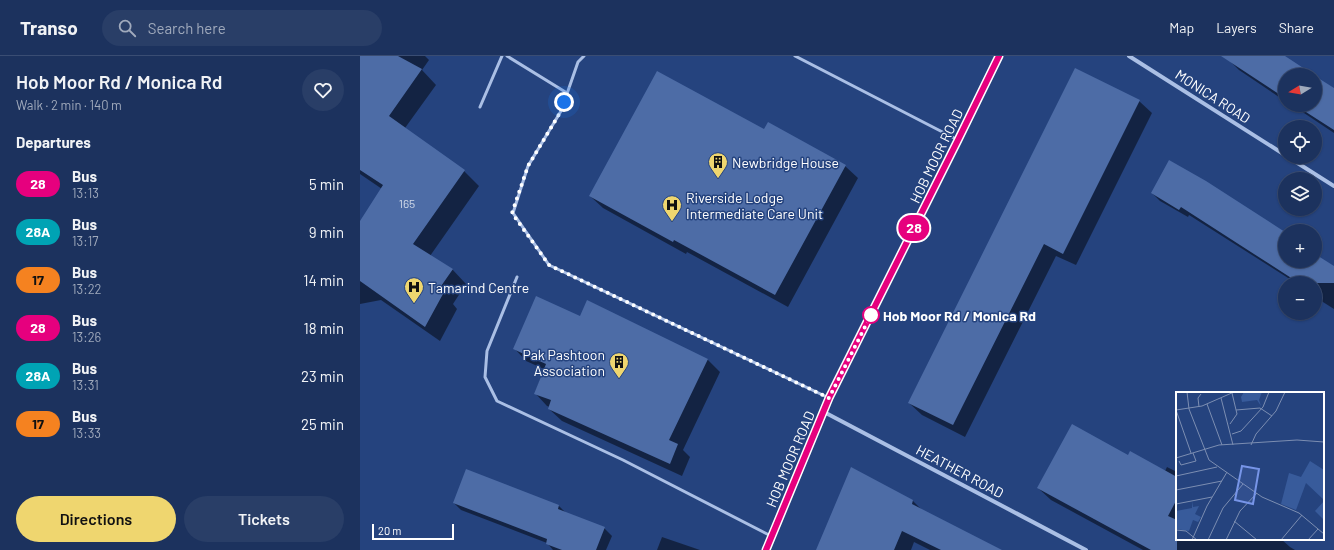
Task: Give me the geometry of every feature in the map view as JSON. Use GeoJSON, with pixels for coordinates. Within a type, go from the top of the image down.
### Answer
{"type":"FeatureCollection","features":[{"type":"Feature","properties":{"kind":"street","name":"HOB MOOR ROAD"},"geometry":{"type":"LineString","coordinates":[[766,550],[829,398],[999,56]]}},
{"type":"Feature","properties":{"kind":"street","name":"MONICA ROAD"},"geometry":{"type":"LineString","coordinates":[[1129,56],[1278,151]]}},
{"type":"Feature","properties":{"kind":"street"},"geometry":{"type":"LineString","coordinates":[[1299,164],[1334,186]]}},
{"type":"Feature","properties":{"kind":"street","name":"HEATHER ROAD"},"geometry":{"type":"LineString","coordinates":[[824,412],[1086,550]]}},
{"type":"Feature","properties":{"kind":"lane"},"geometry":{"type":"LineString","coordinates":[[480,107],[502,56]]}},
{"type":"Feature","properties":{"kind":"lane"},"geometry":{"type":"LineString","coordinates":[[507,56],[567,93]]}},
{"type":"Feature","properties":{"kind":"lane"},"geometry":{"type":"LineString","coordinates":[[584,56],[578,62],[561,111],[528,166],[512,213],[549,265],[829,398]]}},
{"type":"Feature","properties":{"kind":"lane"},"geometry":{"type":"LineString","coordinates":[[795,56],[958,140]]}},
{"type":"Feature","properties":{"kind":"lane"},"geometry":{"type":"LineString","coordinates":[[517,277],[487,351],[485,377],[497,401],[623,460],[772,536]]}},
{"type":"Feature","properties":{"kind":"building"},"geometry":{"type":"Polygon","coordinates":[[[360,56],[398,56],[422,69],[389,116],[465,170],[413,244],[453,269],[439,289],[443,294],[425,327],[360,281],[360,221],[383,185],[360,170],[360,56]]]}},
{"type":"Feature","properties":{"kind":"building"},"geometry":{"type":"Polygon","coordinates":[[[1221,56],[1285,56],[1303,68],[1278,68],[1278,93],[1221,56]]]}},
{"type":"Feature","properties":{"kind":"building"},"geometry":{"type":"Polygon","coordinates":[[[1075,68],[1140,100],[1063,254],[1044,244],[953,425],[908,403],[1075,68]]]}},
{"type":"Feature","properties":{"kind":"building","name":"Newbridge House"},"geometry":{"type":"Polygon","coordinates":[[[657,71],[764,129],[768,122],[846,165],[775,295],[589,196],[657,71]]]}},
{"type":"Feature","properties":{"kind":"building"},"geometry":{"type":"Polygon","coordinates":[[[1322,80],[1334,88],[1334,130],[1322,122],[1322,120],[1318,120],[1306,112],[1322,112],[1322,80]]]}},
{"type":"Feature","properties":{"kind":"building"},"geometry":{"type":"Polygon","coordinates":[[[1169,160],[1206,181],[1278,227],[1278,268],[1322,268],[1322,258],[1334,266],[1334,283],[1322,283],[1322,276],[1288,276],[1181,207],[1179,210],[1151,193],[1169,160]]]}},
{"type":"Feature","properties":{"kind":"building","name":"Pak Pashtoon Association"},"geometry":{"type":"Polygon","coordinates":[[[536,296],[580,316],[587,300],[708,359],[669,440],[678,444],[670,464],[548,409],[551,400],[534,394],[546,364],[513,349],[536,296]]]}},
{"type":"Feature","properties":{"kind":"building"},"geometry":{"type":"Polygon","coordinates":[[[1072,424],[1128,455],[1130,451],[1176,476],[1176,501],[1168,516],[1176,520],[1177,550],[1151,550],[1037,488],[1072,424]]]}},
{"type":"Feature","properties":{"kind":"building"},"geometry":{"type":"Polygon","coordinates":[[[851,467],[913,500],[912,504],[1002,550],[941,550],[902,531],[894,550],[816,550],[851,467]]]}},
{"type":"Feature","properties":{"kind":"building"},"geometry":{"type":"Polygon","coordinates":[[[466,469],[559,505],[558,509],[605,527],[596,550],[562,550],[546,544],[547,539],[453,503],[466,469]]]}},
{"type":"Feature","properties":{"kind":"bus line","name":"28"},"geometry":{"type":"LineString","coordinates":[[766,550],[829,398],[999,56]]}},
{"type":"Feature","properties":{"kind":"place","name":"Newbridge House"},"geometry":{"type":"Point","coordinates":[718,179]}},
{"type":"Feature","properties":{"kind":"place","name":"Riverside Lodge Intermediate Care Unit"},"geometry":{"type":"Point","coordinates":[672,222]}},
{"type":"Feature","properties":{"kind":"place","name":"Tamarind Centre"},"geometry":{"type":"Point","coordinates":[414,304]}},
{"type":"Feature","properties":{"kind":"place","name":"Hob Moor Rd / Monica Rd"},"geometry":{"type":"Point","coordinates":[871,315]}},
{"type":"Feature","properties":{"kind":"place","name":"Pak Pashtoon Association"},"geometry":{"type":"Point","coordinates":[619,379]}},
{"type":"Feature","properties":{"kind":"route"},"geometry":{"type":"LineString","coordinates":[[564,102],[561,111],[528,166],[512,213],[549,265],[829,398],[871,315]]}}]}
